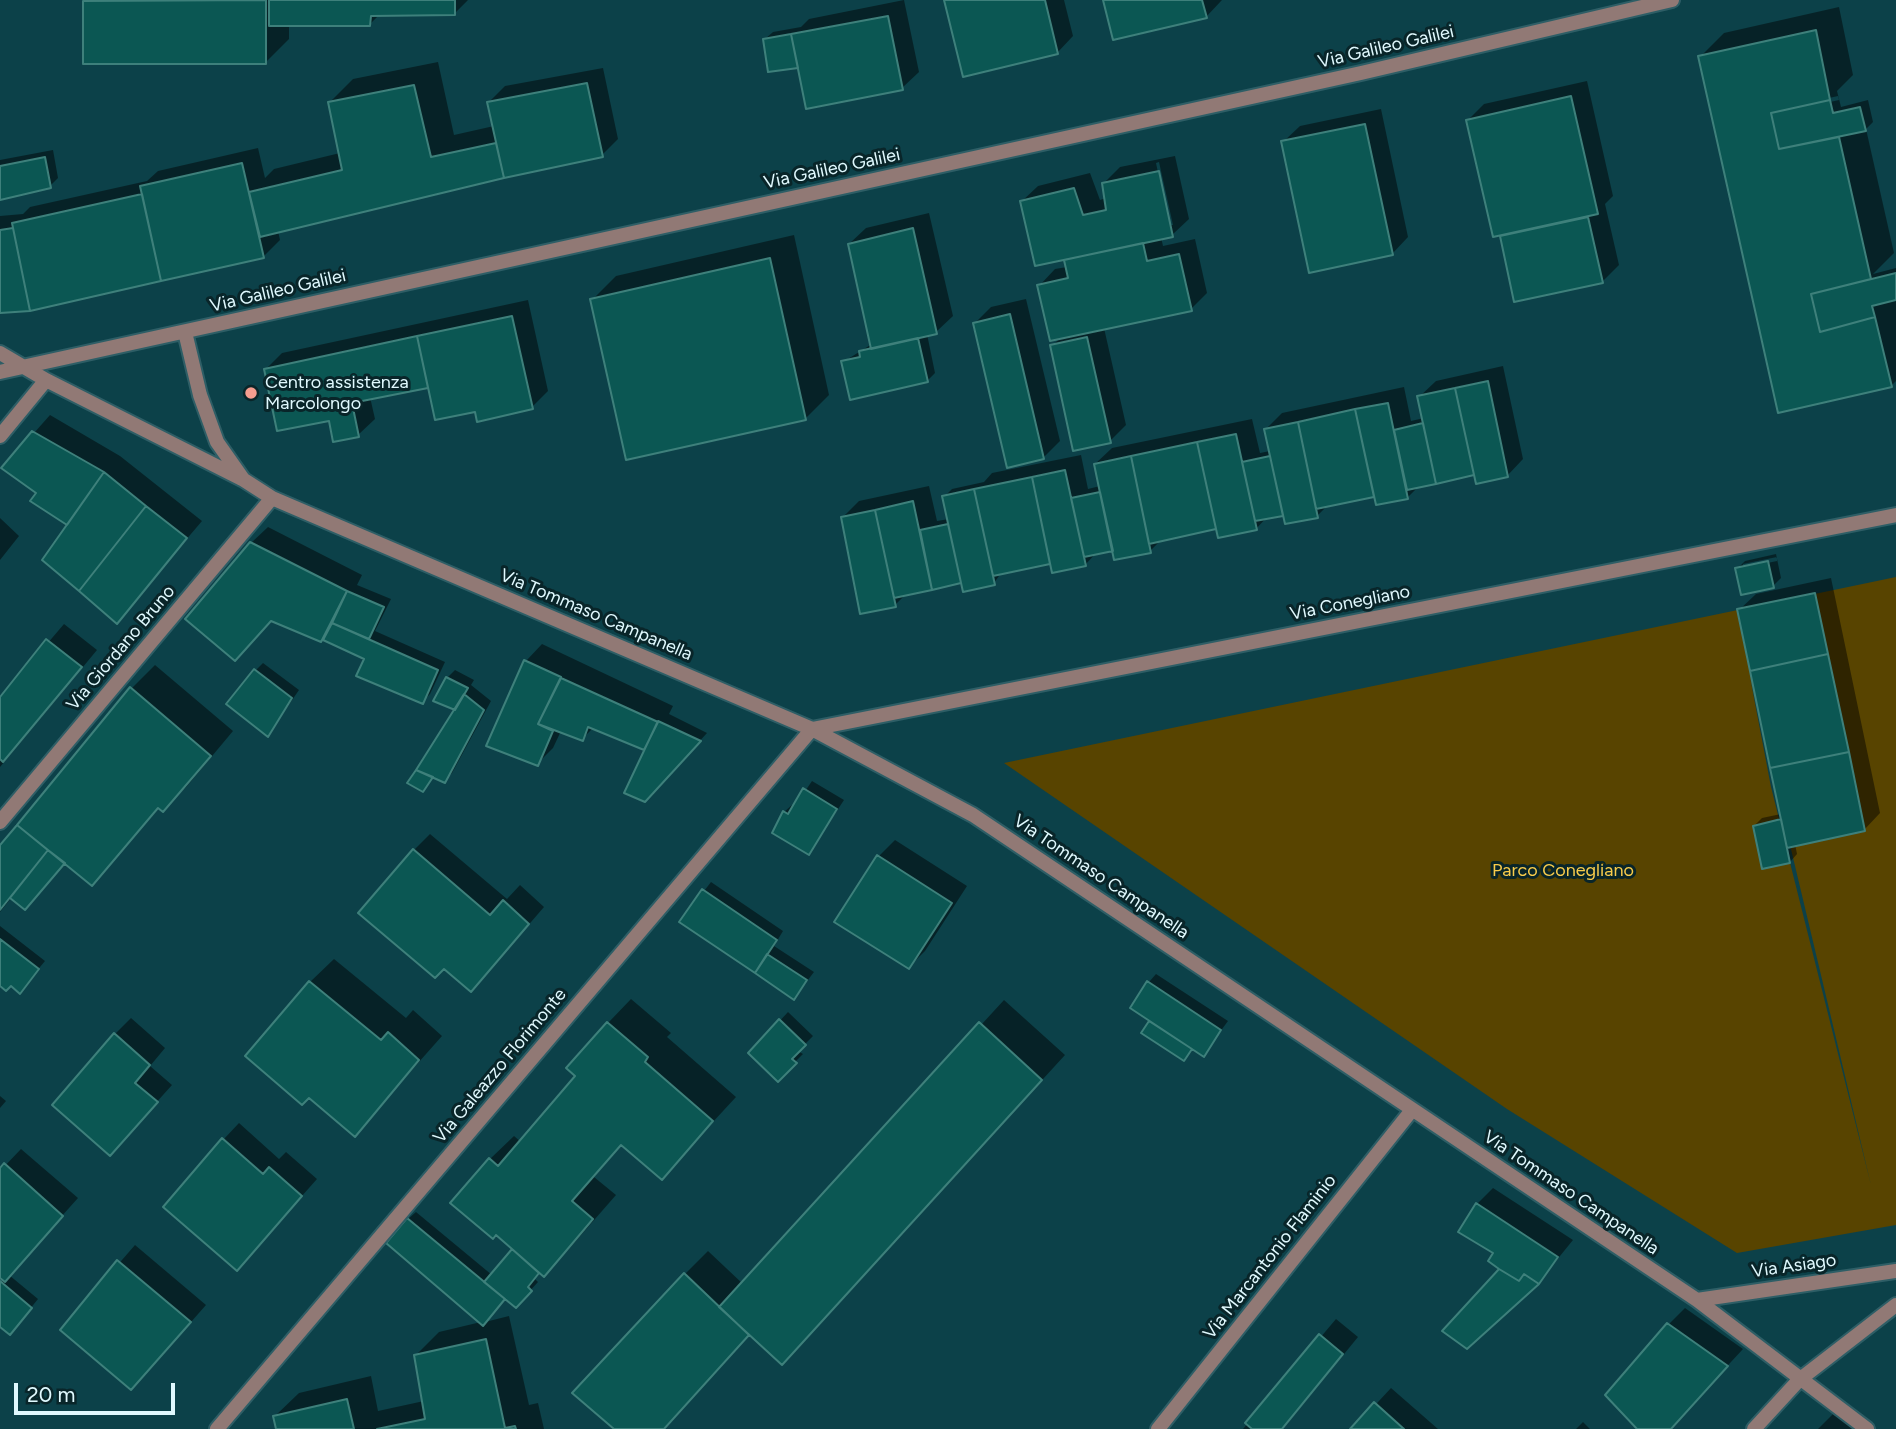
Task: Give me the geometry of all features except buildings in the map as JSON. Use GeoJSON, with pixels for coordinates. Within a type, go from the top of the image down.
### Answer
{"type":"FeatureCollection","features":[{"type":"Feature","properties":{"kind":"street","name":"Via Galileo Galilei"},"geometry":{"type":"LineString","coordinates":[[0,372],[1361,73],[1672,0]]}},
{"type":"Feature","properties":{"kind":"street","name":"Via Tommaso Campanella"},"geometry":{"type":"LineString","coordinates":[[186,332],[200,395],[217,442],[244,480]]}},
{"type":"Feature","properties":{"kind":"street","name":"Via Tommaso Campanella"},"geometry":{"type":"LineString","coordinates":[[0,354],[22,368],[244,480],[272,498],[812,729],[973,815],[1697,1300],[1867,1429]]}},
{"type":"Feature","properties":{"kind":"street"},"geometry":{"type":"LineString","coordinates":[[0,436],[46,380]]}},
{"type":"Feature","properties":{"kind":"street","name":"Via Giordano Bruno"},"geometry":{"type":"LineString","coordinates":[[0,822],[272,498]]}},
{"type":"Feature","properties":{"kind":"street","name":"Via Conegliano"},"geometry":{"type":"LineString","coordinates":[[812,729],[1896,515]]}},
{"type":"Feature","properties":{"kind":"street","name":"Via Galeazzo Florimonte"},"geometry":{"type":"LineString","coordinates":[[217,1429],[812,729]]}},
{"type":"Feature","properties":{"kind":"street","name":"Via Marcantonio Flaminio"},"geometry":{"type":"LineString","coordinates":[[1158,1429],[1412,1110]]}},
{"type":"Feature","properties":{"kind":"street","name":"Via Asiago"},"geometry":{"type":"LineString","coordinates":[[1697,1300],[1896,1271]]}},
{"type":"Feature","properties":{"kind":"street"},"geometry":{"type":"LineString","coordinates":[[1754,1429],[1799,1380],[1896,1305]]}},
{"type":"Feature","properties":{"kind":"green space","name":"Parco Conegliano"},"geometry":{"type":"Polygon","coordinates":[[[1896,577],[1896,1225],[1737,1253],[1507,1109],[1004,763],[1896,577]],[[1750,677],[1771,787],[1871,1185],[1750,677]]]}},
{"type":"Feature","properties":{"kind":"place","name":"Centro assistenza Marcolongo"},"geometry":{"type":"Point","coordinates":[251,393]}}]}
